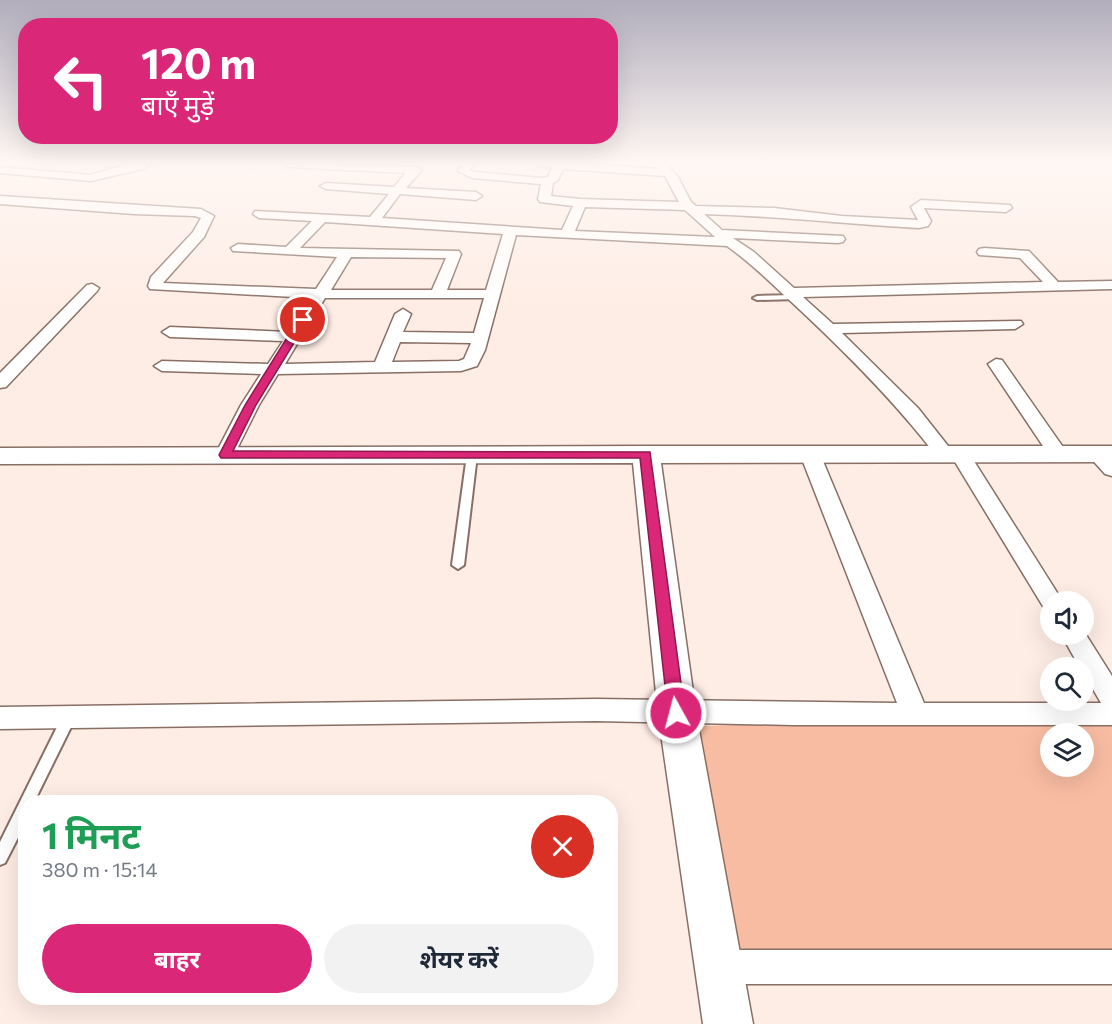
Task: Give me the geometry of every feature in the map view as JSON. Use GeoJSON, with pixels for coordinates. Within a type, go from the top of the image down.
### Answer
{"type":"FeatureCollection","features":[{"type":"Feature","properties":{"kind":"street"},"geometry":{"type":"LineString","coordinates":[[183,212],[202,213],[208,216],[199,234],[156,280],[155,286],[320,294],[492,294]]}},
{"type":"Feature","properties":{"kind":"street"},"geometry":{"type":"LineString","coordinates":[[374,220],[380,212]]}},
{"type":"Feature","properties":{"kind":"street"},"geometry":{"type":"LineString","coordinates":[[567,234],[576,212]]}},
{"type":"Feature","properties":{"kind":"street"},"geometry":{"type":"LineString","coordinates":[[695,212],[793,295],[952,454],[1045,591]]}},
{"type":"Feature","properties":{"kind":"street"},"geometry":{"type":"LineString","coordinates":[[764,212],[829,219],[919,224],[925,221],[920,212]]}},
{"type":"Feature","properties":{"kind":"street"},"geometry":{"type":"LineString","coordinates":[[259,214],[374,220],[397,238],[454,254],[438,294]]}},
{"type":"Feature","properties":{"kind":"street"},"geometry":{"type":"LineString","coordinates":[[289,251],[323,217]]}},
{"type":"Feature","properties":{"kind":"street"},"geometry":{"type":"LineString","coordinates":[[162,366],[273,369],[461,366],[471,362],[480,338],[510,231]]}},
{"type":"Feature","properties":{"kind":"street"},"geometry":{"type":"LineString","coordinates":[[237,248],[347,253],[397,238],[510,231],[725,238],[755,234],[838,239]]}},
{"type":"Feature","properties":{"kind":"street"},"geometry":{"type":"LineString","coordinates":[[984,252],[1024,254],[1054,286]]}},
{"type":"Feature","properties":{"kind":"street"},"geometry":{"type":"LineString","coordinates":[[225,455],[250,405],[347,253]]}},
{"type":"Feature","properties":{"kind":"street"},"geometry":{"type":"LineString","coordinates":[[793,295],[1112,285]]}},
{"type":"Feature","properties":{"kind":"street"},"geometry":{"type":"LineString","coordinates":[[0,383],[92,288]]}},
{"type":"Feature","properties":{"kind":"street"},"geometry":{"type":"LineString","coordinates":[[381,368],[403,315]]}},
{"type":"Feature","properties":{"kind":"street"},"geometry":{"type":"LineString","coordinates":[[829,329],[1015,324]]}},
{"type":"Feature","properties":{"kind":"street"},"geometry":{"type":"LineString","coordinates":[[170,332],[293,337]]}},
{"type":"Feature","properties":{"kind":"street"},"geometry":{"type":"LineString","coordinates":[[394,337],[480,338]]}},
{"type":"Feature","properties":{"kind":"street"},"geometry":{"type":"LineString","coordinates":[[996,364],[1058,454]]}},
{"type":"Feature","properties":{"kind":"street"},"geometry":{"type":"LineString","coordinates":[[645,454],[676,713],[728,1024]]}},
{"type":"Feature","properties":{"kind":"street"},"geometry":{"type":"LineString","coordinates":[[810,454],[915,714]]}},
{"type":"Feature","properties":{"kind":"street"},"geometry":{"type":"LineString","coordinates":[[0,456],[1058,454],[1107,459]]}},
{"type":"Feature","properties":{"kind":"street"},"geometry":{"type":"LineString","coordinates":[[1080,645],[1112,698]]}},
{"type":"Feature","properties":{"kind":"street"},"geometry":{"type":"LineString","coordinates":[[0,718],[595,710],[676,713],[1112,714]]}},
{"type":"Feature","properties":{"kind":"street"},"geometry":{"type":"LineString","coordinates":[[719,967],[1112,967]]}},
{"type":"Feature","properties":{"kind":"lane"},"geometry":{"type":"LineString","coordinates":[[757,298],[793,295]]}},
{"type":"Feature","properties":{"kind":"lane"},"geometry":{"type":"LineString","coordinates":[[458,564],[472,455]]}},
{"type":"Feature","properties":{"kind":"lane"},"geometry":{"type":"LineString","coordinates":[[30,795],[69,717]]}},
{"type":"Feature","properties":{"kind":"lane"},"geometry":{"type":"LineString","coordinates":[[0,858],[18,821]]}},
{"type":"Feature","properties":{"kind":"shaded area"},"geometry":{"type":"Polygon","coordinates":[[[736,725],[1040,726],[1040,777],[1094,777],[1094,726],[1112,726],[1112,954],[739,958],[690,731],[700,726],[736,725]]]}},
{"type":"Feature","properties":{"kind":"route"},"geometry":{"type":"LineString","coordinates":[[303,320],[250,405],[225,455],[645,454],[676,713]]}}]}
